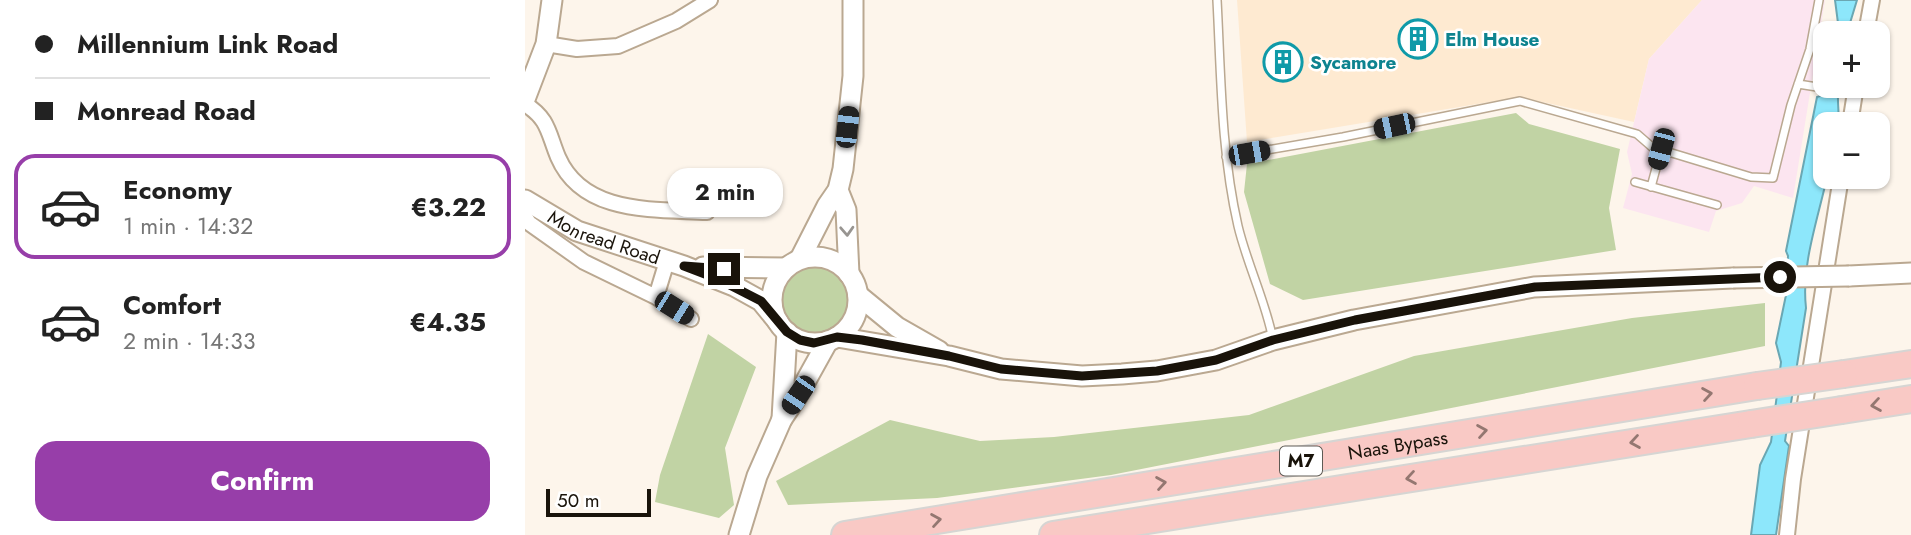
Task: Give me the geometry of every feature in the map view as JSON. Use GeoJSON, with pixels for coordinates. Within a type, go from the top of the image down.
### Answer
{"type":"FeatureCollection","features":[{"type":"Feature","properties":{"kind":"highway","name":"Naas Bypass"},"geometry":{"type":"LineString","coordinates":[[845,535],[1757,386],[1911,364]]}},
{"type":"Feature","properties":{"kind":"highway","name":"Naas Bypass"},"geometry":{"type":"LineString","coordinates":[[1053,535],[1911,399]]}},
{"type":"Feature","properties":{"kind":"main road"},"geometry":{"type":"LineString","coordinates":[[525,101],[546,44],[552,0]]}},
{"type":"Feature","properties":{"kind":"main road"},"geometry":{"type":"LineString","coordinates":[[853,0],[853,76],[838,190],[793,264],[778,278],[772,300],[774,313],[783,328],[800,340],[814,343],[833,339],[949,356],[1024,372],[1082,376],[1122,374],[1157,371],[1216,360],[1273,340],[1355,320],[1535,287],[1911,273]]}},
{"type":"Feature","properties":{"kind":"main road"},"geometry":{"type":"LineString","coordinates":[[838,190],[846,210],[849,274],[858,295],[897,327],[949,356]]}},
{"type":"Feature","properties":{"kind":"main road","name":"Monread Road"},"geometry":{"type":"LineString","coordinates":[[525,200],[577,231],[718,279],[761,301],[783,328]]}},
{"type":"Feature","properties":{"kind":"main road"},"geometry":{"type":"LineString","coordinates":[[793,264],[814,257],[827,258],[849,274]]}},
{"type":"Feature","properties":{"kind":"main road","name":"Monread Road"},"geometry":{"type":"LineString","coordinates":[[676,263],[724,269],[793,264]]}},
{"type":"Feature","properties":{"kind":"main road"},"geometry":{"type":"LineString","coordinates":[[739,535],[758,476],[782,419],[833,339],[854,319],[858,295]]}},
{"type":"Feature","properties":{"kind":"main road"},"geometry":{"type":"LineString","coordinates":[[782,419],[783,328]]}},
{"type":"Feature","properties":{"kind":"street"},"geometry":{"type":"LineString","coordinates":[[546,44],[577,49],[618,46],[675,21],[710,0]]}},
{"type":"Feature","properties":{"kind":"street"},"geometry":{"type":"LineString","coordinates":[[1868,21],[1872,0]]}},
{"type":"Feature","properties":{"kind":"street"},"geometry":{"type":"LineString","coordinates":[[525,101],[544,121],[568,176],[584,191],[632,208],[707,212]]}},
{"type":"Feature","properties":{"kind":"street"},"geometry":{"type":"LineString","coordinates":[[1787,535],[1793,479],[1839,189]]}},
{"type":"Feature","properties":{"kind":"street"},"geometry":{"type":"LineString","coordinates":[[525,216],[529,223],[584,262],[656,296],[691,319]]}},
{"type":"Feature","properties":{"kind":"street"},"geometry":{"type":"LineString","coordinates":[[656,296],[676,263]]}},
{"type":"Feature","properties":{"kind":"lane"},"geometry":{"type":"LineString","coordinates":[[1217,0],[1226,157],[1238,225],[1273,340]]}},
{"type":"Feature","properties":{"kind":"lane"},"geometry":{"type":"LineString","coordinates":[[1226,157],[1520,102],[1637,134],[1652,147],[1751,177],[1773,178],[1798,84],[1811,49],[1819,0]]}},
{"type":"Feature","properties":{"kind":"lane"},"geometry":{"type":"LineString","coordinates":[[1798,84],[1813,86]]}},
{"type":"Feature","properties":{"kind":"lane"},"geometry":{"type":"LineString","coordinates":[[1651,187],[1661,149]]}},
{"type":"Feature","properties":{"kind":"lane"},"geometry":{"type":"LineString","coordinates":[[1635,182],[1717,205]]}},
{"type":"Feature","properties":{"kind":"shaded area"},"geometry":{"type":"Polygon","coordinates":[[[1237,0],[1702,0],[1649,59],[1634,122],[1520,97],[1247,142],[1237,0]]]}},
{"type":"Feature","properties":{"kind":"shaded area"},"geometry":{"type":"Polygon","coordinates":[[[1702,0],[1825,0],[1822,21],[1813,21],[1813,74],[1793,198],[1754,186],[1742,203],[1716,211],[1709,232],[1623,208],[1632,174],[1627,152],[1649,59],[1702,0]]]}},
{"type":"Feature","properties":{"kind":"green space"},"geometry":{"type":"Polygon","coordinates":[[[1516,113],[1529,124],[1620,149],[1609,208],[1616,250],[1303,300],[1270,284],[1244,192],[1247,164],[1516,113]]]}},
{"type":"Feature","properties":{"kind":"green space"},"geometry":{"type":"Polygon","coordinates":[[[821,265],[842,280],[848,292],[846,312],[838,323],[821,333],[807,333],[790,323],[782,312],[780,292],[790,275],[801,267],[821,265]]]}},
{"type":"Feature","properties":{"kind":"green space"},"geometry":{"type":"Polygon","coordinates":[[[1765,303],[1765,346],[1111,475],[937,498],[788,505],[776,481],[890,420],[980,441],[1054,437],[1249,415],[1414,356],[1632,318],[1765,303]]]}},
{"type":"Feature","properties":{"kind":"green space"},"geometry":{"type":"Polygon","coordinates":[[[708,334],[756,367],[725,448],[734,505],[719,518],[655,502],[660,475],[708,334]]]}},
{"type":"Feature","properties":{"kind":"water"},"geometry":{"type":"Polygon","coordinates":[[[1835,0],[1857,0],[1851,21],[1838,21],[1835,0]]]}},
{"type":"Feature","properties":{"kind":"water"},"geometry":{"type":"Polygon","coordinates":[[[1817,98],[1838,98],[1839,112],[1814,112],[1817,98]]]}},
{"type":"Feature","properties":{"kind":"water"},"geometry":{"type":"Polygon","coordinates":[[[1813,117],[1813,189],[1824,189],[1808,259],[1806,308],[1785,441],[1789,446],[1776,535],[1751,535],[1760,465],[1771,442],[1781,362],[1776,343],[1786,295],[1786,251],[1813,117]]]}},
{"type":"Feature","properties":{"kind":"place","name":"Elm House"},"geometry":{"type":"Point","coordinates":[1418,39]}},
{"type":"Feature","properties":{"kind":"place","name":"Sycamore"},"geometry":{"type":"Point","coordinates":[1283,62]}},
{"type":"Feature","properties":{"kind":"route"},"geometry":{"type":"LineString","coordinates":[[724,269],[684,266],[734,286],[761,301],[787,332],[800,340],[814,343],[837,337],[862,340],[949,356],[1001,369],[1082,376],[1157,371],[1216,360],[1273,340],[1355,320],[1535,287],[1780,277]]}}]}
